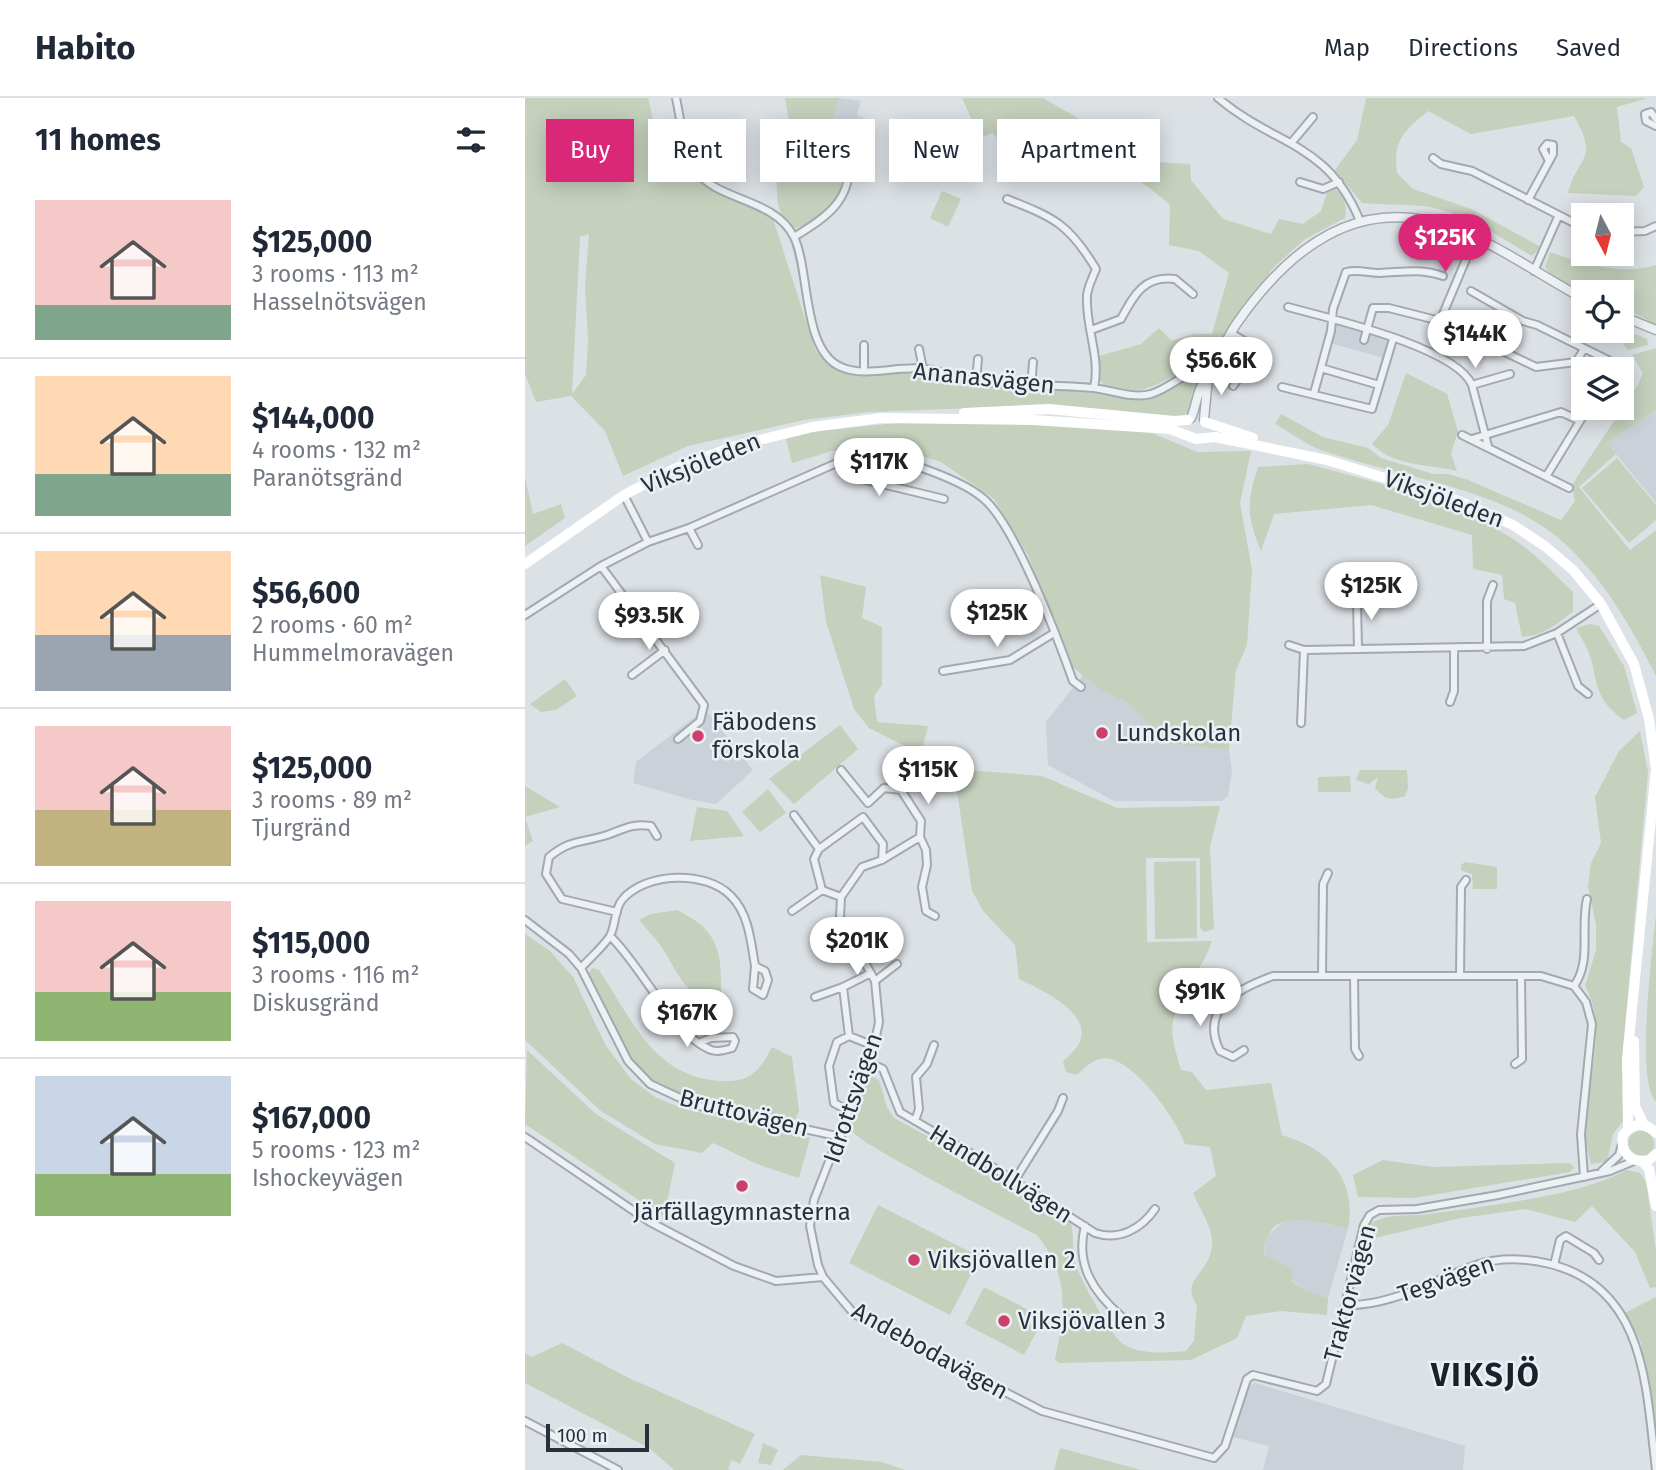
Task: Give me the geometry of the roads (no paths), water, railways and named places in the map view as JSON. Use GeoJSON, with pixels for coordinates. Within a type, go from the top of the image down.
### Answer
{"type":"FeatureCollection","features":[{"type":"Feature","properties":{"kind":"main road","name":"Viksjöleden"},"geometry":{"type":"LineString","coordinates":[[525,564],[624,495],[674,469],[770,436],[853,421],[1049,409],[1174,421],[1189,419]]}},
{"type":"Feature","properties":{"kind":"main road","name":"Viksjöleden"},"geometry":{"type":"LineString","coordinates":[[897,418],[1033,420],[1170,429],[1186,434]]}},
{"type":"Feature","properties":{"kind":"main road"},"geometry":{"type":"LineString","coordinates":[[1189,419],[1205,420],[1207,429],[1203,436],[1196,439],[1186,434],[1184,427],[1189,419]]}},
{"type":"Feature","properties":{"kind":"main road","name":"Viksjöleden"},"geometry":{"type":"LineString","coordinates":[[1205,420],[1297,452],[1423,489],[1513,525],[1573,570],[1601,604],[1634,664],[1649,719],[1656,769],[1627,1059],[1628,1128]]}},
{"type":"Feature","properties":{"kind":"main road","name":"Viksjöleden"},"geometry":{"type":"LineString","coordinates":[[1203,436],[1297,452]]}},
{"type":"Feature","properties":{"kind":"main road","name":"Viksjöleden"},"geometry":{"type":"LineString","coordinates":[[1633,1016],[1635,1106],[1651,1128]]}},
{"type":"Feature","properties":{"kind":"main road"},"geometry":{"type":"LineString","coordinates":[[1651,1128],[1628,1128],[1622,1143],[1624,1151],[1649,1169],[1656,1206]]}},
{"type":"Feature","properties":{"kind":"main road"},"geometry":{"type":"LineString","coordinates":[[1639,1161],[1656,1155],[1656,1165]]}},
{"type":"Feature","properties":{"kind":"street"},"geometry":{"type":"LineString","coordinates":[[676,98],[686,147],[696,171],[713,187],[751,200],[779,219],[794,237],[825,218],[844,196],[846,182]]}},
{"type":"Feature","properties":{"kind":"street"},"geometry":{"type":"LineString","coordinates":[[1218,98],[1254,125],[1292,142],[1317,158],[1339,182],[1360,221]]}},
{"type":"Feature","properties":{"kind":"street"},"geometry":{"type":"LineString","coordinates":[[1656,119],[1651,112],[1644,114],[1644,118],[1656,126]]}},
{"type":"Feature","properties":{"kind":"street"},"geometry":{"type":"LineString","coordinates":[[1292,142],[1314,117]]}},
{"type":"Feature","properties":{"kind":"street"},"geometry":{"type":"LineString","coordinates":[[1528,200],[1553,154],[1553,145],[1547,144]]}},
{"type":"Feature","properties":{"kind":"street"},"geometry":{"type":"LineString","coordinates":[[1433,158],[1441,164],[1472,171],[1571,222]]}},
{"type":"Feature","properties":{"kind":"street"},"geometry":{"type":"LineString","coordinates":[[1300,182],[1322,189],[1339,182]]}},
{"type":"Feature","properties":{"kind":"street"},"geometry":{"type":"LineString","coordinates":[[1007,199],[1046,215],[1070,229],[1096,269],[1087,293],[1097,374],[1094,388]]}},
{"type":"Feature","properties":{"kind":"street"},"geometry":{"type":"LineString","coordinates":[[1534,271],[1558,217]]}},
{"type":"Feature","properties":{"kind":"street"},"geometry":{"type":"LineString","coordinates":[[1189,419],[1203,383],[1231,333],[1262,290],[1303,249],[1360,221],[1411,218],[1446,225],[1475,237],[1571,292]]}},
{"type":"Feature","properties":{"kind":"street"},"geometry":{"type":"LineString","coordinates":[[1635,231],[1646,231],[1656,226]]}},
{"type":"Feature","properties":{"kind":"street","name":"Ananasvägen"},"geometry":{"type":"LineString","coordinates":[[794,237],[817,339],[825,356],[841,368],[923,369],[976,381],[1031,387],[1094,388],[1121,395],[1150,394],[1188,374],[1208,378]]}},
{"type":"Feature","properties":{"kind":"street"},"geometry":{"type":"LineString","coordinates":[[1440,321],[1475,237]]}},
{"type":"Feature","properties":{"kind":"street"},"geometry":{"type":"LineString","coordinates":[[1314,393],[1341,280],[1346,272],[1364,269],[1378,273],[1401,269],[1427,271],[1443,276]]}},
{"type":"Feature","properties":{"kind":"street"},"geometry":{"type":"LineString","coordinates":[[1091,330],[1106,327],[1121,319],[1135,292],[1152,280],[1175,279],[1193,294]]}},
{"type":"Feature","properties":{"kind":"street"},"geometry":{"type":"LineString","coordinates":[[1471,291],[1523,321],[1537,325],[1601,357]]}},
{"type":"Feature","properties":{"kind":"street"},"geometry":{"type":"LineString","coordinates":[[1288,307],[1368,328],[1461,369],[1472,385],[1488,446]]}},
{"type":"Feature","properties":{"kind":"street"},"geometry":{"type":"LineString","coordinates":[[1364,340],[1373,308],[1389,307],[1440,321],[1536,367],[1571,365]]}},
{"type":"Feature","properties":{"kind":"street"},"geometry":{"type":"LineString","coordinates":[[1634,321],[1656,330]]}},
{"type":"Feature","properties":{"kind":"street"},"geometry":{"type":"LineString","coordinates":[[1231,333],[1246,342],[1248,349],[1239,379],[1233,386]]}},
{"type":"Feature","properties":{"kind":"street"},"geometry":{"type":"LineString","coordinates":[[1282,387],[1372,409],[1393,339]]}},
{"type":"Feature","properties":{"kind":"street"},"geometry":{"type":"LineString","coordinates":[[864,345],[864,370]]}},
{"type":"Feature","properties":{"kind":"street"},"geometry":{"type":"LineString","coordinates":[[919,349],[923,369]]}},
{"type":"Feature","properties":{"kind":"street"},"geometry":{"type":"LineString","coordinates":[[1581,357],[1584,349]]}},
{"type":"Feature","properties":{"kind":"street"},"geometry":{"type":"LineString","coordinates":[[976,381],[978,359]]}},
{"type":"Feature","properties":{"kind":"street"},"geometry":{"type":"LineString","coordinates":[[1031,387],[1033,362]]}},
{"type":"Feature","properties":{"kind":"street"},"geometry":{"type":"LineString","coordinates":[[1321,368],[1379,384]]}},
{"type":"Feature","properties":{"kind":"street"},"geometry":{"type":"LineString","coordinates":[[1472,385],[1510,374]]}},
{"type":"Feature","properties":{"kind":"street"},"geometry":{"type":"LineString","coordinates":[[1205,420],[1208,378]]}},
{"type":"Feature","properties":{"kind":"street"},"geometry":{"type":"LineString","coordinates":[[1472,439],[1561,412],[1571,417]]}},
{"type":"Feature","properties":{"kind":"street"},"geometry":{"type":"LineString","coordinates":[[1547,475],[1578,420]]}},
{"type":"Feature","properties":{"kind":"street"},"geometry":{"type":"LineString","coordinates":[[1462,435],[1569,488]]}},
{"type":"Feature","properties":{"kind":"street"},"geometry":{"type":"LineString","coordinates":[[525,615],[601,566],[648,542],[689,528],[839,462],[859,456],[893,457],[941,475],[984,499],[1008,529],[1073,681],[1081,687]]}},
{"type":"Feature","properties":{"kind":"street"},"geometry":{"type":"LineString","coordinates":[[839,462],[846,474],[853,477],[944,499]]}},
{"type":"Feature","properties":{"kind":"street"},"geometry":{"type":"LineString","coordinates":[[624,495],[648,542]]}},
{"type":"Feature","properties":{"kind":"street"},"geometry":{"type":"LineString","coordinates":[[689,528],[698,545]]}},
{"type":"Feature","properties":{"kind":"street"},"geometry":{"type":"LineString","coordinates":[[601,566],[704,705],[700,721],[678,739]]}},
{"type":"Feature","properties":{"kind":"street"},"geometry":{"type":"LineString","coordinates":[[1487,649],[1487,601],[1493,585]]}},
{"type":"Feature","properties":{"kind":"street"},"geometry":{"type":"LineString","coordinates":[[1358,649],[1357,601],[1363,589]]}},
{"type":"Feature","properties":{"kind":"street"},"geometry":{"type":"LineString","coordinates":[[1289,645],[1304,650],[1487,649],[1524,646],[1557,633],[1601,604]]}},
{"type":"Feature","properties":{"kind":"street"},"geometry":{"type":"LineString","coordinates":[[943,671],[1010,660],[1054,633]]}},
{"type":"Feature","properties":{"kind":"street"},"geometry":{"type":"LineString","coordinates":[[1557,633],[1578,686],[1588,694]]}},
{"type":"Feature","properties":{"kind":"street"},"geometry":{"type":"LineString","coordinates":[[1450,702],[1454,691],[1454,649]]}},
{"type":"Feature","properties":{"kind":"street"},"geometry":{"type":"LineString","coordinates":[[632,675],[665,650]]}},
{"type":"Feature","properties":{"kind":"street"},"geometry":{"type":"LineString","coordinates":[[1301,723],[1304,650]]}},
{"type":"Feature","properties":{"kind":"street"},"geometry":{"type":"LineString","coordinates":[[822,890],[814,859],[819,849],[868,811],[867,803],[841,771]]}},
{"type":"Feature","properties":{"kind":"street"},"geometry":{"type":"LineString","coordinates":[[867,803],[884,788],[901,790],[928,779]]}},
{"type":"Feature","properties":{"kind":"street"},"geometry":{"type":"LineString","coordinates":[[901,790],[921,821],[921,837],[927,866],[922,887],[926,911],[935,916]]}},
{"type":"Feature","properties":{"kind":"street"},"geometry":{"type":"LineString","coordinates":[[793,815],[819,849]]}},
{"type":"Feature","properties":{"kind":"street"},"geometry":{"type":"LineString","coordinates":[[863,817],[883,844],[882,860]]}},
{"type":"Feature","properties":{"kind":"street"},"geometry":{"type":"LineString","coordinates":[[617,912],[562,899],[546,874],[549,857],[575,840],[607,835],[635,824],[651,826],[657,836]]}},
{"type":"Feature","properties":{"kind":"street"},"geometry":{"type":"LineString","coordinates":[[822,890],[841,897],[862,867],[882,860],[921,837]]}},
{"type":"Feature","properties":{"kind":"street"},"geometry":{"type":"LineString","coordinates":[[1322,976],[1323,884],[1328,873]]}},
{"type":"Feature","properties":{"kind":"street"},"geometry":{"type":"LineString","coordinates":[[581,968],[610,936],[621,901],[641,887],[670,877],[704,881],[730,895],[746,921],[755,966]]}},
{"type":"Feature","properties":{"kind":"street"},"geometry":{"type":"LineString","coordinates":[[1460,976],[1461,887],[1466,880]]}},
{"type":"Feature","properties":{"kind":"street"},"geometry":{"type":"LineString","coordinates":[[792,911],[822,890]]}},
{"type":"Feature","properties":{"kind":"street","name":"Idrottsvägen"},"geometry":{"type":"LineString","coordinates":[[823,1277],[812,1245],[811,1218],[818,1189],[841,1137],[874,1046],[879,1022],[874,981],[840,917],[841,897]]}},
{"type":"Feature","properties":{"kind":"street"},"geometry":{"type":"LineString","coordinates":[[1574,986],[1584,969],[1584,912],[1587,899]]}},
{"type":"Feature","properties":{"kind":"street","name":"Bruttovägen"},"geometry":{"type":"LineString","coordinates":[[525,920],[569,954],[581,968],[628,1061],[657,1088],[695,1105],[841,1137]]}},
{"type":"Feature","properties":{"kind":"street"},"geometry":{"type":"LineString","coordinates":[[610,936],[626,951],[678,1024],[701,1042],[710,1049],[720,1051],[732,1048],[734,1041],[733,1037],[722,1036],[701,1042]]}},
{"type":"Feature","properties":{"kind":"street"},"geometry":{"type":"LineString","coordinates":[[874,981],[898,964]]}},
{"type":"Feature","properties":{"kind":"street"},"geometry":{"type":"LineString","coordinates":[[815,997],[871,973]]}},
{"type":"Feature","properties":{"kind":"street"},"geometry":{"type":"LineString","coordinates":[[1244,1051],[1233,1057],[1220,1051],[1213,1037],[1214,1020],[1221,1005],[1257,982],[1273,976],[1541,976],[1574,986],[1586,1002],[1592,1024],[1581,1134],[1584,1177]]}},
{"type":"Feature","properties":{"kind":"street"},"geometry":{"type":"LineString","coordinates":[[1515,1064],[1521,1059],[1521,976]]}},
{"type":"Feature","properties":{"kind":"street"},"geometry":{"type":"LineString","coordinates":[[1354,977],[1355,1049],[1359,1056]]}},
{"type":"Feature","properties":{"kind":"street"},"geometry":{"type":"LineString","coordinates":[[843,987],[849,1036]]}},
{"type":"Feature","properties":{"kind":"street"},"geometry":{"type":"LineString","coordinates":[[849,1111],[834,1103],[829,1066],[837,1042],[849,1036],[874,1046]]}},
{"type":"Feature","properties":{"kind":"street"},"geometry":{"type":"LineString","coordinates":[[915,1121],[919,1109],[916,1077],[927,1064],[934,1045]]}},
{"type":"Feature","properties":{"kind":"street","name":"Handbollvägen"},"geometry":{"type":"LineString","coordinates":[[868,1062],[883,1069],[896,1106],[915,1121],[1015,1180],[1085,1226],[1108,1237],[1119,1236],[1142,1225],[1155,1209]]}},
{"type":"Feature","properties":{"kind":"street"},"geometry":{"type":"LineString","coordinates":[[1015,1180],[1058,1111],[1063,1098]]}},
{"type":"Feature","properties":{"kind":"street"},"geometry":{"type":"LineString","coordinates":[[525,1137],[650,1222],[734,1266],[776,1281],[823,1277]]}},
{"type":"Feature","properties":{"kind":"street"},"geometry":{"type":"LineString","coordinates":[[1600,1173],[1619,1155],[1622,1143]]}},
{"type":"Feature","properties":{"kind":"street","name":"Traktorvägen"},"geometry":{"type":"LineString","coordinates":[[1209,1458],[1222,1453],[1247,1379],[1253,1375],[1322,1390],[1326,1384],[1364,1225],[1370,1214],[1380,1210],[1417,1209],[1584,1177],[1639,1161]]}},
{"type":"Feature","properties":{"kind":"street"},"geometry":{"type":"LineString","coordinates":[[1085,1226],[1081,1242],[1083,1267],[1089,1280],[1122,1317]]}},
{"type":"Feature","properties":{"kind":"street"},"geometry":{"type":"LineString","coordinates":[[1554,1265],[1560,1240],[1566,1236],[1594,1252],[1599,1260]]}},
{"type":"Feature","properties":{"kind":"street","name":"Tegvägen"},"geometry":{"type":"LineString","coordinates":[[1345,1306],[1371,1306],[1486,1262],[1518,1259],[1554,1265],[1581,1276],[1604,1294],[1627,1322],[1643,1368],[1655,1470]]}},
{"type":"Feature","properties":{"kind":"street","name":"Andebodavägen"},"geometry":{"type":"LineString","coordinates":[[823,1277],[854,1314],[1027,1404],[1116,1433],[1209,1458]]}},
{"type":"Feature","properties":{"kind":"street"},"geometry":{"type":"LineString","coordinates":[[525,1421],[618,1470]]}},
{"type":"Feature","properties":{"kind":"place","name":"Lundskolan"},"geometry":{"type":"Point","coordinates":[1102,733]}},
{"type":"Feature","properties":{"kind":"place","name":"Fäbodens förskola"},"geometry":{"type":"Point","coordinates":[698,736]}},
{"type":"Feature","properties":{"kind":"place","name":"Järfällagymnasterna"},"geometry":{"type":"Point","coordinates":[742,1186]}},
{"type":"Feature","properties":{"kind":"place","name":"Viksjövallen 2"},"geometry":{"type":"Point","coordinates":[914,1260]}},
{"type":"Feature","properties":{"kind":"place","name":"Viksjövallen 3"},"geometry":{"type":"Point","coordinates":[1004,1321]}},
{"type":"Feature","properties":{"kind":"district","name":"VIKSJÖ"},"geometry":{"type":"Point","coordinates":[1486,1375]}}]}
